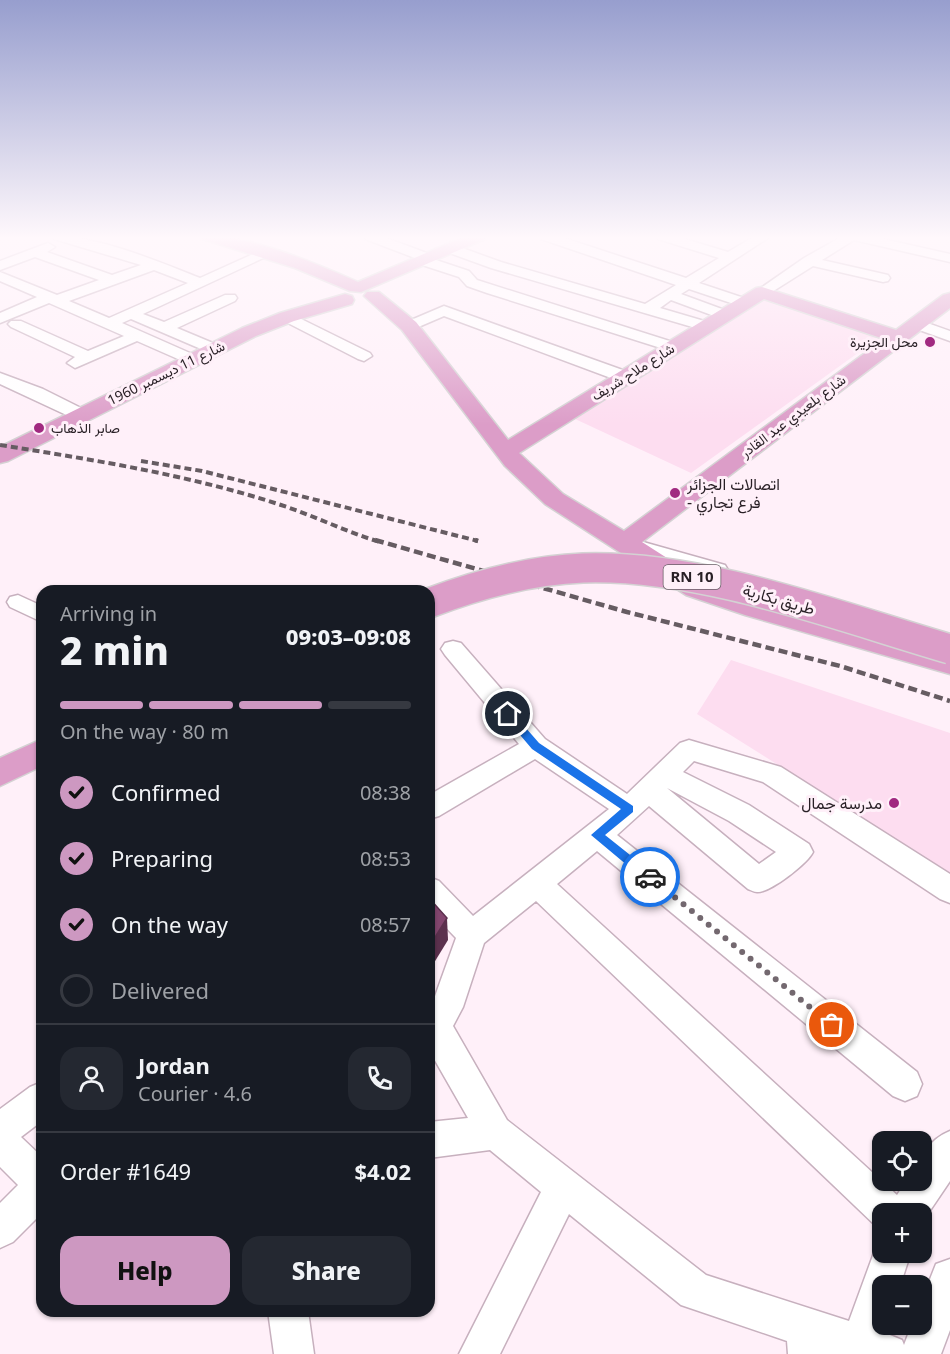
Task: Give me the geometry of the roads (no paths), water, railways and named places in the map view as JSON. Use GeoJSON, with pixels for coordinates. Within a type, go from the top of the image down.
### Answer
{"type":"FeatureCollection","features":[{"type":"Feature","properties":{"kind":"main road","name":"شارع 11 ديسمبر 1960"},"geometry":{"type":"LineString","coordinates":[[0,456],[214,349],[294,314],[339,299]]}},
{"type":"Feature","properties":{"kind":"main road"},"geometry":{"type":"LineString","coordinates":[[364,299],[409,326],[506,451],[554,499],[696,589],[755,609],[950,664]]}},
{"type":"Feature","properties":{"kind":"main road","name":"شارع ملاح شريف"},"geometry":{"type":"LineString","coordinates":[[506,451],[751,299]]}},
{"type":"Feature","properties":{"kind":"main road"},"geometry":{"type":"LineString","coordinates":[[759,299],[907,331]]}},
{"type":"Feature","properties":{"kind":"main road","name":"شارع بلعيدي عبد القادر"},"geometry":{"type":"LineString","coordinates":[[625,543],[907,331],[942,311]]}},
{"type":"Feature","properties":{"kind":"main road","name":"طريق بكارية"},"geometry":{"type":"LineString","coordinates":[[435,601],[491,581],[552,570],[604,567],[663,572],[731,585],[950,649]]}},
{"type":"Feature","properties":{"kind":"main road"},"geometry":{"type":"LineString","coordinates":[[0,773],[36,754]]}},
{"type":"Feature","properties":{"kind":"street"},"geometry":{"type":"LineString","coordinates":[[0,318],[53,299]]}},
{"type":"Feature","properties":{"kind":"street"},"geometry":{"type":"LineString","coordinates":[[54,299],[193,360]]}},
{"type":"Feature","properties":{"kind":"street"},"geometry":{"type":"LineString","coordinates":[[110,323],[164,299]]}},
{"type":"Feature","properties":{"kind":"street"},"geometry":{"type":"LineString","coordinates":[[164,328],[227,299]]}},
{"type":"Feature","properties":{"kind":"street"},"geometry":{"type":"LineString","coordinates":[[521,299],[673,347]]}},
{"type":"Feature","properties":{"kind":"street"},"geometry":{"type":"LineString","coordinates":[[618,299],[706,327]]}},
{"type":"Feature","properties":{"kind":"street"},"geometry":{"type":"LineString","coordinates":[[649,308],[663,299]]}},
{"type":"Feature","properties":{"kind":"street"},"geometry":{"type":"LineString","coordinates":[[681,299],[724,315]]}},
{"type":"Feature","properties":{"kind":"street"},"geometry":{"type":"LineString","coordinates":[[409,326],[444,311],[625,377]]}},
{"type":"Feature","properties":{"kind":"street"},"geometry":{"type":"LineString","coordinates":[[131,314],[214,349]]}},
{"type":"Feature","properties":{"kind":"street"},"geometry":{"type":"LineString","coordinates":[[294,314],[364,356]]}},
{"type":"Feature","properties":{"kind":"street"},"geometry":{"type":"LineString","coordinates":[[16,324],[81,360],[138,335]]}},
{"type":"Feature","properties":{"kind":"street"},"geometry":{"type":"LineString","coordinates":[[907,331],[950,336]]}},
{"type":"Feature","properties":{"kind":"street"},"geometry":{"type":"LineString","coordinates":[[0,378],[38,393],[81,415]]}},
{"type":"Feature","properties":{"kind":"street"},"geometry":{"type":"LineString","coordinates":[[625,543],[950,637]]}},
{"type":"Feature","properties":{"kind":"street"},"geometry":{"type":"LineString","coordinates":[[18,602],[36,612]]}},
{"type":"Feature","properties":{"kind":"street"},"geometry":{"type":"LineString","coordinates":[[453,649],[536,746],[647,791]]}},
{"type":"Feature","properties":{"kind":"street"},"geometry":{"type":"LineString","coordinates":[[435,805],[536,746]]}},
{"type":"Feature","properties":{"kind":"street"},"geometry":{"type":"LineString","coordinates":[[435,1026],[447,1007],[472,935],[597,835],[689,750],[772,774],[950,890]]}},
{"type":"Feature","properties":{"kind":"street"},"geometry":{"type":"LineString","coordinates":[[597,835],[905,1084]]}},
{"type":"Feature","properties":{"kind":"street"},"geometry":{"type":"LineString","coordinates":[[536,883],[878,1203]]}},
{"type":"Feature","properties":{"kind":"street"},"geometry":{"type":"LineString","coordinates":[[435,896],[472,935]]}},
{"type":"Feature","properties":{"kind":"street"},"geometry":{"type":"LineString","coordinates":[[435,1036],[495,1132],[695,1292],[807,1341],[874,1349],[890,1263]]}},
{"type":"Feature","properties":{"kind":"street"},"geometry":{"type":"LineString","coordinates":[[0,1131],[36,1104]]}},
{"type":"Feature","properties":{"kind":"street"},"geometry":{"type":"LineString","coordinates":[[435,1139],[495,1132]]}},
{"type":"Feature","properties":{"kind":"street"},"geometry":{"type":"LineString","coordinates":[[0,1142],[36,1176]]}},
{"type":"Feature","properties":{"kind":"street"},"geometry":{"type":"LineString","coordinates":[[913,1203],[950,1149]]}},
{"type":"Feature","properties":{"kind":"street"},"geometry":{"type":"LineString","coordinates":[[479,1354],[564,1186]]}},
{"type":"Feature","properties":{"kind":"street"},"geometry":{"type":"LineString","coordinates":[[0,1229],[36,1193]]}},
{"type":"Feature","properties":{"kind":"street"},"geometry":{"type":"LineString","coordinates":[[921,1354],[950,1278]]}},
{"type":"Feature","properties":{"kind":"street"},"geometry":{"type":"LineString","coordinates":[[289,1317],[294,1354]]}},
{"type":"Feature","properties":{"kind":"railway"},"geometry":{"type":"LineString","coordinates":[[0,445],[106,463],[212,485],[281,505],[380,542]]}},
{"type":"Feature","properties":{"kind":"railway"},"geometry":{"type":"LineString","coordinates":[[141,461],[202,471],[478,541],[475,540]]}},
{"type":"Feature","properties":{"kind":"railway"},"geometry":{"type":"LineString","coordinates":[[375,540],[627,612],[840,666],[950,701]]}},
{"type":"Feature","properties":{"kind":"place","name":"محل الجزيرة"},"geometry":{"type":"Point","coordinates":[930,342]}},
{"type":"Feature","properties":{"kind":"place","name":"صابر الذهاب"},"geometry":{"type":"Point","coordinates":[39,428]}},
{"type":"Feature","properties":{"kind":"place","name":"اتصالات الجزائر - فرع تجاري"},"geometry":{"type":"Point","coordinates":[675,493]}},
{"type":"Feature","properties":{"kind":"place","name":"مدرسة جمال"},"geometry":{"type":"Point","coordinates":[894,803]}}]}
